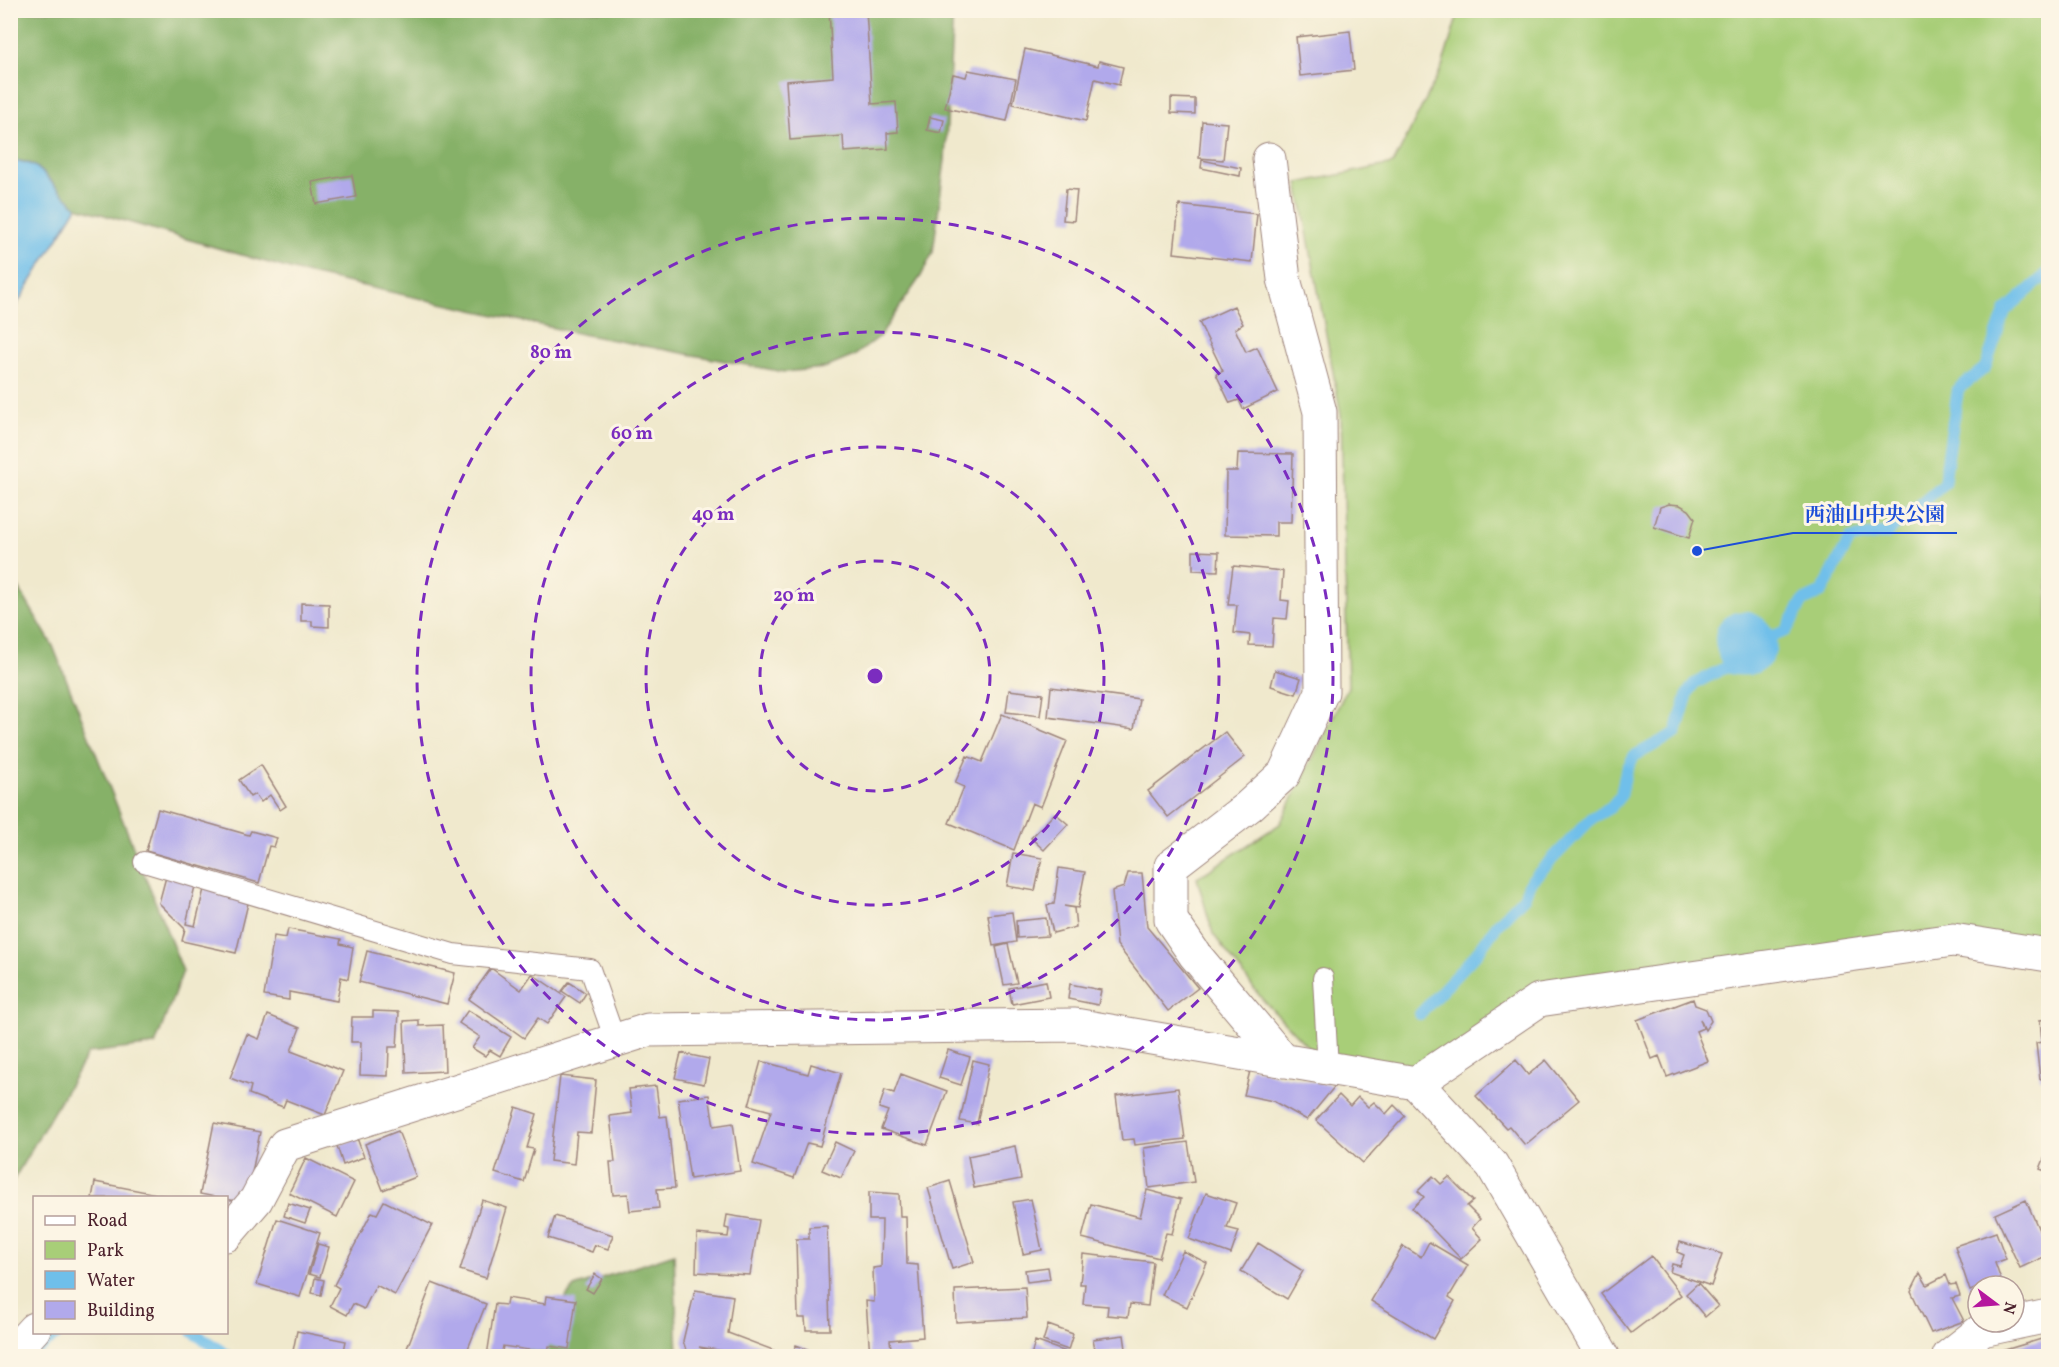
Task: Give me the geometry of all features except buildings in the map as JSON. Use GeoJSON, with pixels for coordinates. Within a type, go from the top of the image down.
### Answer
{"type":"FeatureCollection","features":[{"type":"Feature","properties":{"kind":"street"},"geometry":{"type":"LineString","coordinates":[[1269,159],[1284,279],[1320,412],[1322,692],[1284,774],[1249,806],[1171,866],[1171,920],[1195,956],[1284,1061]]}},
{"type":"Feature","properties":{"kind":"street"},"geometry":{"type":"LineString","coordinates":[[1416,1083],[1539,1000],[1953,940],[2049,955]]}},
{"type":"Feature","properties":{"kind":"street"},"geometry":{"type":"LineString","coordinates":[[228,1232],[256,1200],[285,1145],[648,1029],[1074,1025],[1416,1083],[1492,1165],[1603,1356]]}},
{"type":"Feature","properties":{"kind":"street"},"geometry":{"type":"LineString","coordinates":[[1948,1356],[1982,1330],[2049,1316]]}},
{"type":"Feature","properties":{"kind":"lane"},"geometry":{"type":"LineString","coordinates":[[144,862],[453,954],[590,969],[615,1040]]}},
{"type":"Feature","properties":{"kind":"lane"},"geometry":{"type":"LineString","coordinates":[[1323,978],[1328,1068]]}},
{"type":"Feature","properties":{"kind":"green space"},"geometry":{"type":"Polygon","coordinates":[[[11,11],[953,11],[945,160],[933,252],[921,276],[879,337],[854,356],[825,368],[784,372],[581,334],[300,272],[77,207],[39,169],[20,161],[11,161],[11,11]]]}},
{"type":"Feature","properties":{"kind":"green space"},"geometry":{"type":"Polygon","coordinates":[[[1459,11],[2048,11],[2048,955],[1953,940],[1539,1000],[1416,1083],[1328,1068],[1262,999],[1213,934],[1197,878],[1280,824],[1348,687],[1341,415],[1298,183],[1393,164],[1442,67],[1459,11]]]}},
{"type":"Feature","properties":{"kind":"green space"},"geometry":{"type":"Polygon","coordinates":[[[10,573],[53,646],[183,971],[155,1045],[88,1053],[11,1184],[10,573]]]}},
{"type":"Feature","properties":{"kind":"green space"},"geometry":{"type":"Polygon","coordinates":[[[674,1254],[678,1356],[520,1356],[574,1287],[674,1254]]]}},
{"type":"Feature","properties":{"kind":"water"},"geometry":{"type":"Polygon","coordinates":[[[11,161],[27,163],[39,169],[77,207],[11,314],[11,161]]]}},
{"type":"Feature","properties":{"kind":"waterway"},"geometry":{"type":"LineString","coordinates":[[1768,638],[1786,631],[1803,601],[1822,592],[1850,539],[1887,533],[1944,483],[1958,389],[1985,368],[2005,311],[2048,273]]}},
{"type":"Feature","properties":{"kind":"waterway"},"geometry":{"type":"LineString","coordinates":[[1420,1014],[1476,954],[1497,925],[1524,897],[1530,882],[1592,818],[1611,807],[1621,795],[1626,771],[1634,756],[1676,733],[1688,693],[1694,684],[1726,667],[1742,670],[1764,662],[1769,653],[1768,634],[1761,624],[1749,617],[1731,621],[1722,631],[1722,645],[1727,661],[1738,665],[1748,664],[1762,654],[1763,638],[1748,624],[1732,628],[1726,637],[1726,647],[1735,658],[1748,660],[1755,653],[1759,642],[1749,631],[1742,629],[1738,630],[1731,639],[1733,647],[1740,653],[1748,652],[1753,645],[1750,639],[1742,636],[1737,641],[1739,645],[1743,645]]}},
{"type":"Feature","properties":{"kind":"waterway"},"geometry":{"type":"LineString","coordinates":[[28,1356],[57,1334]]}},
{"type":"Feature","properties":{"kind":"waterway"},"geometry":{"type":"LineString","coordinates":[[196,1334],[228,1356]]}},
{"type":"Feature","properties":{"kind":"place","name":"西油山中央公園"},"geometry":{"type":"Point","coordinates":[1697,551]}}]}
